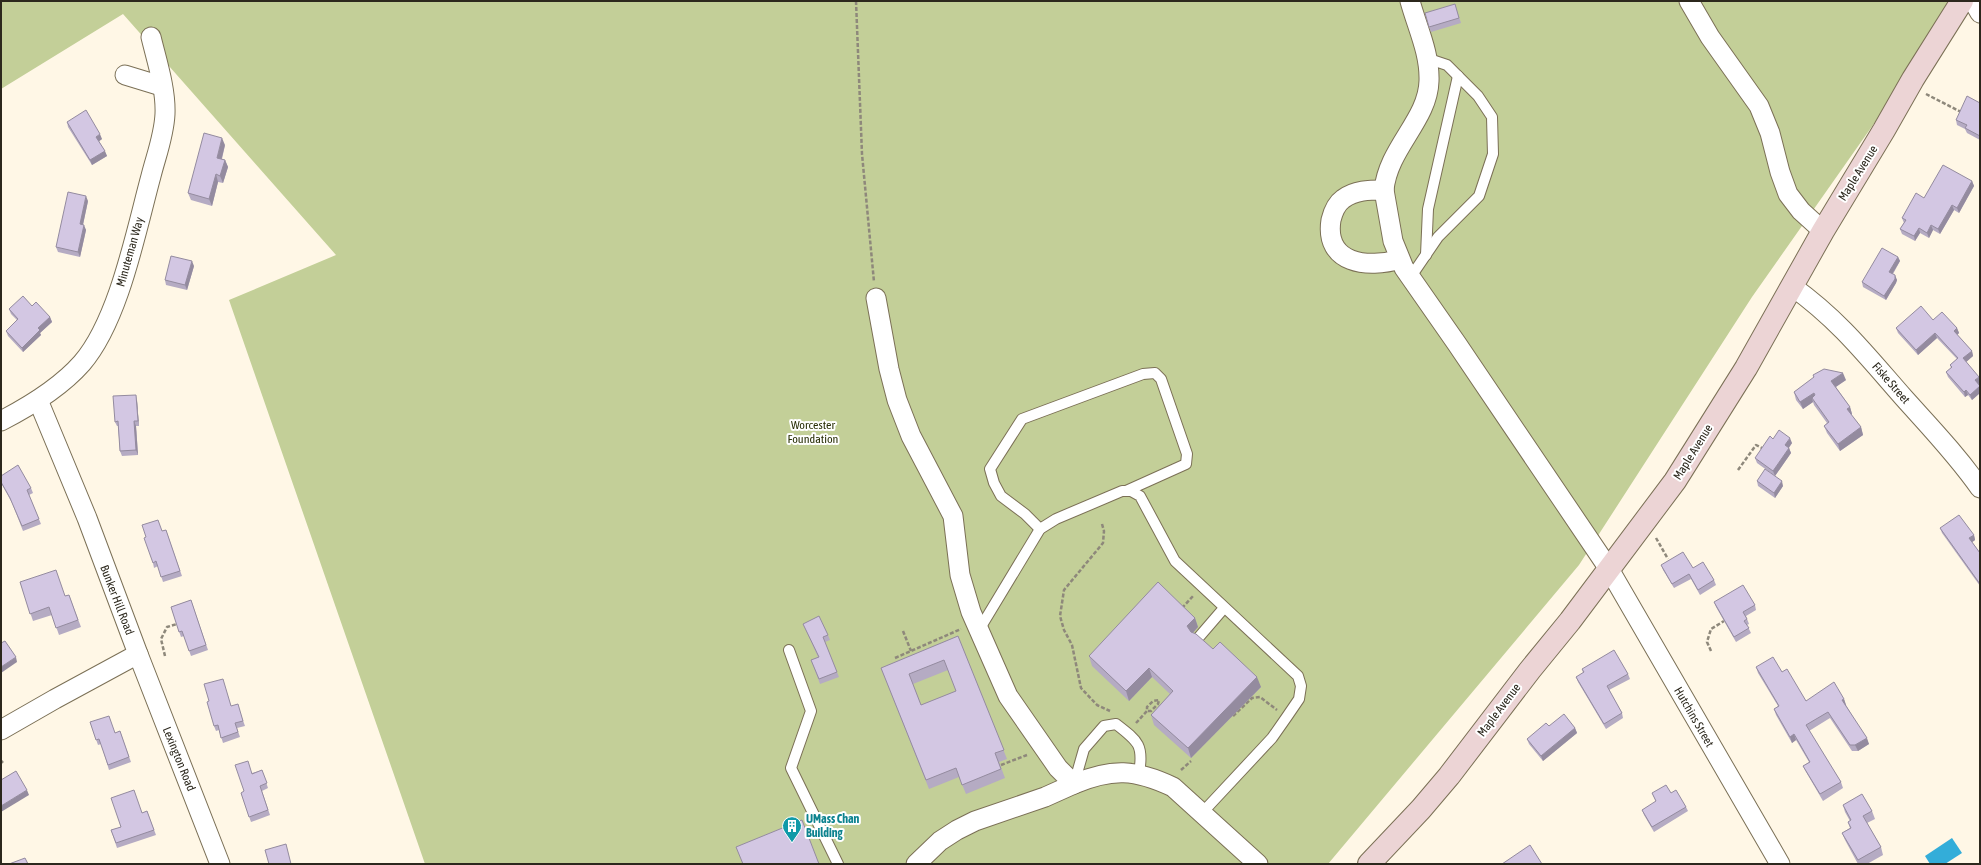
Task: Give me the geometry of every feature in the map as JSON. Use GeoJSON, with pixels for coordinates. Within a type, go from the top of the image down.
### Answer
{"type":"FeatureCollection","features":[{"type":"Feature","properties":{"kind":"main road","name":"Maple Avenue"},"geometry":{"type":"LineString","coordinates":[[1369,864],[1437,791],[1609,569],[1675,481],[1746,368],[1793,287],[1823,231],[1913,79],[1962,1]]}},
{"type":"Feature","properties":{"kind":"street"},"geometry":{"type":"LineString","coordinates":[[1400,259],[1381,264],[1354,261],[1339,252],[1332,238],[1332,218],[1338,202],[1357,192],[1384,190],[1390,163],[1418,115],[1425,99],[1429,82],[1426,58],[1410,1]]}},
{"type":"Feature","properties":{"kind":"street"},"geometry":{"type":"LineString","coordinates":[[1689,1],[1710,37],[1758,106],[1774,147],[1784,184],[1791,199],[1801,211],[1823,231]]}},
{"type":"Feature","properties":{"kind":"street"},"geometry":{"type":"LineString","coordinates":[[1973,1],[1980,13]]}},
{"type":"Feature","properties":{"kind":"street","name":"Minuteman Way"},"geometry":{"type":"LineString","coordinates":[[1,421],[38,400],[69,376],[83,362],[95,344],[117,296],[138,228],[162,135],[165,114],[151,37]]}},
{"type":"Feature","properties":{"kind":"street"},"geometry":{"type":"LineString","coordinates":[[125,75],[161,86]]}},
{"type":"Feature","properties":{"kind":"street","name":"Hutchins Street"},"geometry":{"type":"LineString","coordinates":[[1384,190],[1391,233],[1400,259],[1410,278],[1457,344],[1609,569],[1780,864]]}},
{"type":"Feature","properties":{"kind":"street","name":"Fiske Street"},"geometry":{"type":"LineString","coordinates":[[1793,287],[1828,314],[1857,343],[1951,449],[1980,488]]}},
{"type":"Feature","properties":{"kind":"street"},"geometry":{"type":"LineString","coordinates":[[876,298],[894,391],[911,436],[953,516],[961,578],[968,604],[970,630],[1008,696],[1045,747],[1058,768],[1074,784]]}},
{"type":"Feature","properties":{"kind":"street","name":"Bunker Hill Road"},"geometry":{"type":"LineString","coordinates":[[38,400],[86,518],[138,654]]}},
{"type":"Feature","properties":{"kind":"street"},"geometry":{"type":"LineString","coordinates":[[1,730],[54,698],[138,654]]}},
{"type":"Feature","properties":{"kind":"street","name":"Lexington Road"},"geometry":{"type":"LineString","coordinates":[[138,654],[220,864]]}},
{"type":"Feature","properties":{"kind":"street"},"geometry":{"type":"LineString","coordinates":[[916,864],[940,841],[975,821],[1045,797],[1089,778],[1127,772],[1139,773],[1173,787],[1258,864]]}},
{"type":"Feature","properties":{"kind":"lane"},"geometry":{"type":"LineString","coordinates":[[1410,278],[1438,237],[1479,196],[1493,154],[1492,117],[1478,96],[1447,65],[1426,58]]}},
{"type":"Feature","properties":{"kind":"lane"},"geometry":{"type":"LineString","coordinates":[[1426,255],[1428,209],[1458,76]]}},
{"type":"Feature","properties":{"kind":"lane"},"geometry":{"type":"LineString","coordinates":[[970,630],[1040,529],[1056,519],[1106,497],[1126,491],[1186,464],[1187,454],[1161,380],[1155,373],[1143,374],[1022,419],[990,468],[994,483],[1001,496],[1025,514],[1040,529]]}},
{"type":"Feature","properties":{"kind":"lane"},"geometry":{"type":"LineString","coordinates":[[1126,491],[1132,491],[1140,496],[1175,561],[1298,676],[1301,686],[1299,699],[1272,738],[1202,813]]}},
{"type":"Feature","properties":{"kind":"lane"},"geometry":{"type":"LineString","coordinates":[[1199,637],[1224,608]]}},
{"type":"Feature","properties":{"kind":"lane"},"geometry":{"type":"LineString","coordinates":[[789,650],[811,711],[791,768],[838,864]]}},
{"type":"Feature","properties":{"kind":"lane"},"geometry":{"type":"LineString","coordinates":[[1074,784],[1084,749],[1104,726],[1116,724],[1136,738],[1142,756],[1139,773]]}},
{"type":"Feature","properties":{"kind":"path"},"geometry":{"type":"LineString","coordinates":[[856,1],[865,190],[871,261],[876,298]]}},
{"type":"Feature","properties":{"kind":"path"},"geometry":{"type":"LineString","coordinates":[[1922,92],[1963,113]]}},
{"type":"Feature","properties":{"kind":"path"},"geometry":{"type":"LineString","coordinates":[[1738,470],[1756,445],[1762,448]]}},
{"type":"Feature","properties":{"kind":"path"},"geometry":{"type":"LineString","coordinates":[[1102,524],[1104,531],[1102,543],[1064,590],[1060,616],[1064,630],[1072,645],[1081,688],[1097,705],[1114,713]]}},
{"type":"Feature","properties":{"kind":"path"},"geometry":{"type":"LineString","coordinates":[[1655,536],[1668,559]]}},
{"type":"Feature","properties":{"kind":"path"},"geometry":{"type":"LineString","coordinates":[[1180,610],[1197,592]]}},
{"type":"Feature","properties":{"kind":"path"},"geometry":{"type":"LineString","coordinates":[[1711,651],[1707,642],[1711,629],[1724,621]]}},
{"type":"Feature","properties":{"kind":"path"},"geometry":{"type":"LineString","coordinates":[[165,656],[161,639],[167,627],[177,624]]}},
{"type":"Feature","properties":{"kind":"path"},"geometry":{"type":"LineString","coordinates":[[894,658],[911,650],[970,630]]}},
{"type":"Feature","properties":{"kind":"path"},"geometry":{"type":"LineString","coordinates":[[903,631],[911,650]]}},
{"type":"Feature","properties":{"kind":"path"},"geometry":{"type":"LineString","coordinates":[[1233,716],[1252,698],[1260,697],[1286,718]]}},
{"type":"Feature","properties":{"kind":"path"},"geometry":{"type":"LineString","coordinates":[[1133,727],[1147,711],[1147,707],[1153,701],[1158,700],[1158,704],[1151,711],[1147,711]]}},
{"type":"Feature","properties":{"kind":"path"},"geometry":{"type":"LineString","coordinates":[[1001,765],[1045,747]]}},
{"type":"Feature","properties":{"kind":"path"},"geometry":{"type":"LineString","coordinates":[[1181,770],[1190,761]]}},
{"type":"Feature","properties":{"kind":"green space","name":"Worcester Foundation"},"geometry":{"type":"Polygon","coordinates":[[[1,1],[1958,1],[1951,14],[1752,297],[1579,565],[1328,864],[425,864],[229,300],[336,255],[123,14],[1,89],[1,1]]]}},
{"type":"Feature","properties":{"kind":"water"},"geometry":{"type":"Polygon","coordinates":[[[1952,838],[1962,853],[1945,864],[1930,864],[1925,856],[1952,838]]]}},
{"type":"Feature","properties":{"kind":"building"},"geometry":{"type":"Polygon","coordinates":[[[1455,4],[1459,18],[1429,27],[1425,13],[1455,4]]]}},
{"type":"Feature","properties":{"kind":"building"},"geometry":{"type":"Polygon","coordinates":[[[1967,96],[1980,103],[1980,136],[1965,128],[1967,125],[1956,120],[1967,96]]]}},
{"type":"Feature","properties":{"kind":"building"},"geometry":{"type":"Polygon","coordinates":[[[86,110],[100,134],[96,137],[105,151],[90,160],[67,122],[86,110]]]}},
{"type":"Feature","properties":{"kind":"building"},"geometry":{"type":"Polygon","coordinates":[[[204,133],[222,138],[217,158],[225,160],[220,176],[216,174],[209,199],[188,193],[204,133]]]}},
{"type":"Feature","properties":{"kind":"building"},"geometry":{"type":"Polygon","coordinates":[[[1943,165],[1972,181],[1957,208],[1952,205],[1938,229],[1931,225],[1927,233],[1919,228],[1914,236],[1900,229],[1906,220],[1902,218],[1916,193],[1924,198],[1943,165]]]}},
{"type":"Feature","properties":{"kind":"building"},"geometry":{"type":"Polygon","coordinates":[[[68,192],[86,196],[80,224],[84,225],[78,252],[56,247],[68,192]]]}},
{"type":"Feature","properties":{"kind":"building"},"geometry":{"type":"Polygon","coordinates":[[[1882,248],[1898,257],[1889,272],[1895,275],[1895,279],[1884,296],[1862,282],[1882,248]]]}},
{"type":"Feature","properties":{"kind":"building"},"geometry":{"type":"Polygon","coordinates":[[[171,256],[192,261],[185,285],[165,280],[171,256]]]}},
{"type":"Feature","properties":{"kind":"building"},"geometry":{"type":"Polygon","coordinates":[[[23,296],[32,306],[36,302],[50,317],[38,328],[40,330],[22,348],[6,331],[18,319],[9,309],[23,296]]]}},
{"type":"Feature","properties":{"kind":"building"},"geometry":{"type":"Polygon","coordinates":[[[1921,306],[1933,320],[1942,312],[1957,328],[1954,331],[1972,351],[1963,358],[1979,377],[1975,380],[1980,386],[1970,395],[1966,390],[1964,392],[1946,372],[1952,367],[1950,365],[1958,358],[1935,333],[1916,350],[1896,328],[1921,306]]]}},
{"type":"Feature","properties":{"kind":"building"},"geometry":{"type":"Polygon","coordinates":[[[1824,369],[1843,373],[1831,381],[1850,407],[1847,409],[1861,427],[1838,444],[1824,426],[1829,422],[1812,398],[1815,395],[1814,393],[1800,402],[1794,392],[1814,377],[1813,375],[1824,369]]]}},
{"type":"Feature","properties":{"kind":"building"},"geometry":{"type":"Polygon","coordinates":[[[136,395],[138,421],[134,421],[136,450],[120,451],[118,421],[115,422],[113,396],[136,395]]]}},
{"type":"Feature","properties":{"kind":"building"},"geometry":{"type":"Polygon","coordinates":[[[1779,430],[1790,438],[1785,445],[1789,448],[1773,471],[1755,458],[1770,436],[1773,439],[1779,430]]]}},
{"type":"Feature","properties":{"kind":"building"},"geometry":{"type":"Polygon","coordinates":[[[18,465],[31,488],[27,490],[39,519],[22,526],[10,498],[1,482],[1,476],[18,465]]]}},
{"type":"Feature","properties":{"kind":"building"},"geometry":{"type":"Polygon","coordinates":[[[1765,469],[1782,481],[1774,493],[1757,481],[1765,469]]]}},
{"type":"Feature","properties":{"kind":"building"},"geometry":{"type":"Polygon","coordinates":[[[1959,515],[1974,535],[1969,538],[1980,553],[1980,584],[1940,528],[1959,515]]]}},
{"type":"Feature","properties":{"kind":"building"},"geometry":{"type":"Polygon","coordinates":[[[158,520],[162,531],[166,530],[180,571],[161,577],[156,561],[153,563],[144,538],[146,537],[142,525],[158,520]]]}},
{"type":"Feature","properties":{"kind":"building"},"geometry":{"type":"Polygon","coordinates":[[[1683,552],[1693,568],[1703,562],[1714,580],[1698,590],[1689,574],[1672,584],[1661,565],[1683,552]]]}},
{"type":"Feature","properties":{"kind":"building"},"geometry":{"type":"Polygon","coordinates":[[[56,570],[65,596],[69,595],[78,620],[56,628],[49,607],[30,614],[20,582],[56,570]]]}},
{"type":"Feature","properties":{"kind":"building"},"geometry":{"type":"Polygon","coordinates":[[[1158,582],[1195,618],[1187,626],[1191,632],[1196,634],[1213,649],[1220,642],[1257,677],[1188,748],[1151,715],[1173,691],[1149,668],[1126,691],[1089,656],[1158,582]]]}},
{"type":"Feature","properties":{"kind":"building"},"geometry":{"type":"Polygon","coordinates":[[[1743,585],[1755,605],[1743,612],[1747,619],[1744,621],[1749,628],[1734,637],[1714,602],[1743,585]]]}},
{"type":"Feature","properties":{"kind":"building"},"geometry":{"type":"Polygon","coordinates":[[[191,600],[206,645],[189,651],[182,631],[179,632],[171,607],[191,600]]]}},
{"type":"Feature","properties":{"kind":"building"},"geometry":{"type":"Polygon","coordinates":[[[819,616],[828,635],[823,637],[837,672],[819,679],[811,660],[819,657],[803,624],[819,616]]]}},
{"type":"Feature","properties":{"kind":"building"},"geometry":{"type":"Polygon","coordinates":[[[958,636],[1004,750],[995,753],[1001,769],[962,785],[956,768],[926,780],[881,668],[958,636]],[[944,660],[909,674],[921,705],[956,691],[944,660]]]}},
{"type":"Feature","properties":{"kind":"building"},"geometry":{"type":"Polygon","coordinates":[[[5,641],[16,657],[1,667],[1,643],[5,641]]]}},
{"type":"Feature","properties":{"kind":"building"},"geometry":{"type":"Polygon","coordinates":[[[1614,650],[1628,674],[1607,686],[1622,713],[1604,724],[1576,677],[1584,672],[1582,669],[1614,650]]]}},
{"type":"Feature","properties":{"kind":"building"},"geometry":{"type":"Polygon","coordinates":[[[1773,657],[1782,672],[1787,669],[1806,701],[1834,682],[1844,699],[1842,700],[1867,738],[1855,745],[1850,745],[1828,712],[1806,725],[1841,782],[1820,794],[1803,766],[1810,762],[1794,734],[1790,737],[1774,709],[1779,706],[1756,667],[1773,657]]]}},
{"type":"Feature","properties":{"kind":"building"},"geometry":{"type":"Polygon","coordinates":[[[223,679],[231,706],[238,704],[243,721],[235,723],[238,732],[221,738],[218,725],[214,726],[207,702],[209,701],[204,684],[223,679]]]}},
{"type":"Feature","properties":{"kind":"building"},"geometry":{"type":"Polygon","coordinates":[[[1564,714],[1575,728],[1541,756],[1527,739],[1546,723],[1549,726],[1564,714]]]}},
{"type":"Feature","properties":{"kind":"building"},"geometry":{"type":"Polygon","coordinates":[[[109,716],[115,733],[120,731],[129,757],[108,765],[99,739],[96,740],[90,722],[109,716]]]}},
{"type":"Feature","properties":{"kind":"building"},"geometry":{"type":"Polygon","coordinates":[[[248,761],[252,774],[262,770],[267,783],[260,786],[268,810],[249,817],[241,793],[244,791],[235,765],[248,761]]]}},
{"type":"Feature","properties":{"kind":"building"},"geometry":{"type":"Polygon","coordinates":[[[16,771],[27,790],[1,806],[1,780],[16,771]]]}},
{"type":"Feature","properties":{"kind":"building"},"geometry":{"type":"Polygon","coordinates":[[[1666,785],[1671,793],[1676,790],[1686,807],[1652,827],[1642,810],[1656,801],[1652,793],[1666,785]]]}},
{"type":"Feature","properties":{"kind":"building"},"geometry":{"type":"Polygon","coordinates":[[[134,790],[142,813],[147,811],[154,830],[116,843],[111,830],[121,827],[111,798],[134,790]]]}},
{"type":"Feature","properties":{"kind":"building"},"geometry":{"type":"Polygon","coordinates":[[[1862,794],[1872,811],[1863,816],[1881,847],[1858,860],[1842,833],[1851,828],[1848,822],[1851,820],[1843,805],[1862,794]]]}},
{"type":"Feature","properties":{"kind":"building","name":"UMass Chan Building"},"geometry":{"type":"Polygon","coordinates":[[[802,820],[819,864],[743,864],[736,847],[802,820]]]}},
{"type":"Feature","properties":{"kind":"building"},"geometry":{"type":"Polygon","coordinates":[[[286,844],[291,864],[269,864],[265,850],[286,844]]]}},
{"type":"Feature","properties":{"kind":"building"},"geometry":{"type":"Polygon","coordinates":[[[1530,845],[1542,864],[1502,864],[1530,845]]]}},
{"type":"Feature","properties":{"kind":"building"},"geometry":{"type":"Polygon","coordinates":[[[25,858],[28,864],[9,864],[25,858]]]}},
{"type":"Feature","properties":{"kind":"place","name":"UMass Chan Building"},"geometry":{"type":"Point","coordinates":[792,843]}}]}
